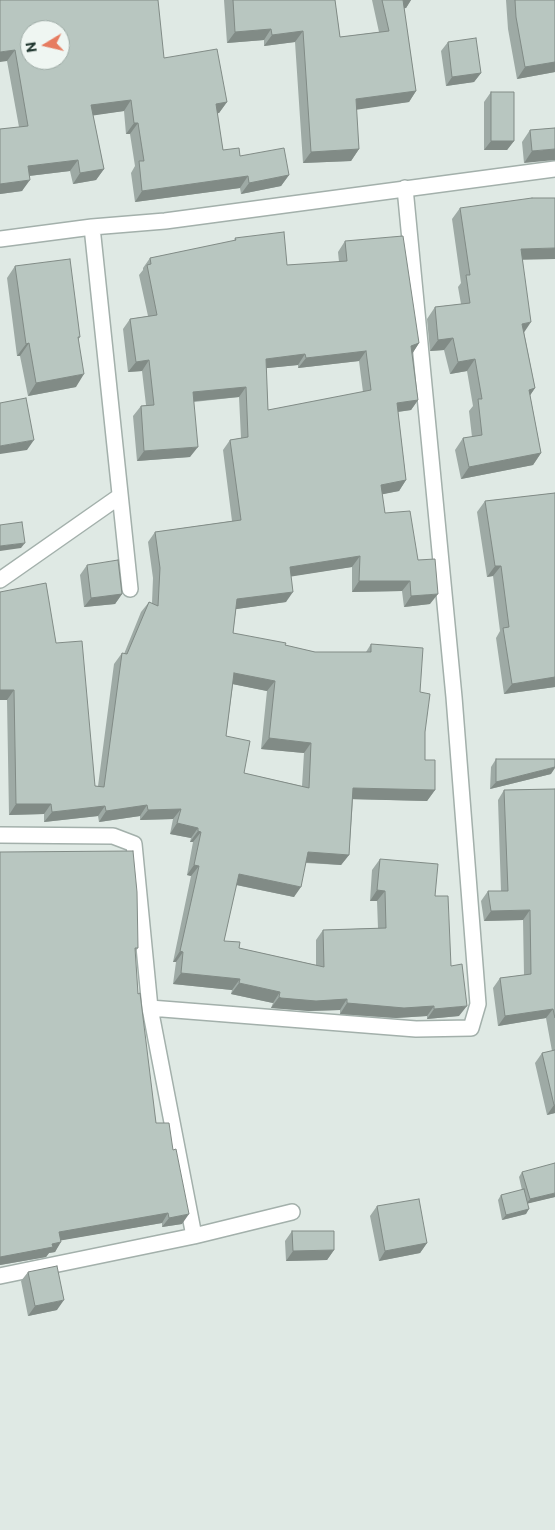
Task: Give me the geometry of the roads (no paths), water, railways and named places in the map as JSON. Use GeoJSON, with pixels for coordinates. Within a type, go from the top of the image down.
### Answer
{"type":"FeatureCollection","features":[{"type":"Feature","properties":{"kind":"street"},"geometry":{"type":"LineString","coordinates":[[0,239],[92,227],[165,221],[555,169]]}},
{"type":"Feature","properties":{"kind":"street"},"geometry":{"type":"LineString","coordinates":[[150,1008],[416,1029],[471,1028],[478,1004],[476,974],[454,697],[405,188]]}},
{"type":"Feature","properties":{"kind":"street"},"geometry":{"type":"LineString","coordinates":[[92,227],[130,589]]}},
{"type":"Feature","properties":{"kind":"street"},"geometry":{"type":"LineString","coordinates":[[0,580],[120,496]]}},
{"type":"Feature","properties":{"kind":"street"},"geometry":{"type":"LineString","coordinates":[[0,835],[113,836],[134,844],[150,1008],[194,1236]]}},
{"type":"Feature","properties":{"kind":"street"},"geometry":{"type":"LineString","coordinates":[[0,1276],[194,1236],[292,1212]]}}]}
